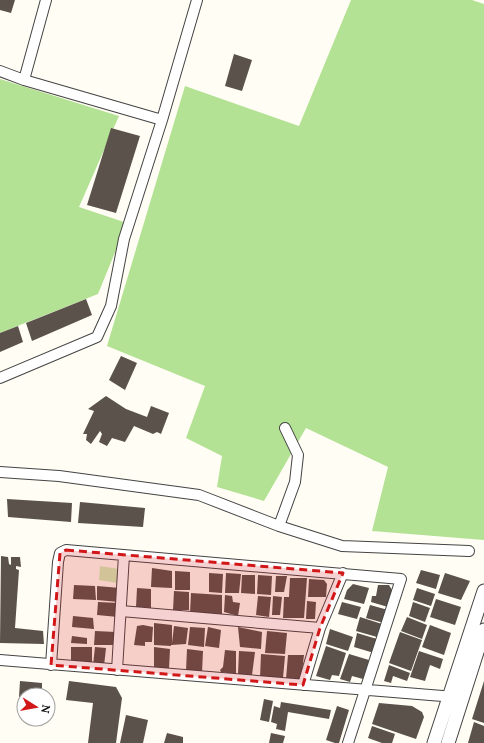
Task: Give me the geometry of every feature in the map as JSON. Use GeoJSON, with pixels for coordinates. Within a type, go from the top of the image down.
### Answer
{"type":"FeatureCollection","features":[{"type":"Feature","properties":{"kind":"street"},"geometry":{"type":"LineString","coordinates":[[24,80],[46,0]]}},
{"type":"Feature","properties":{"kind":"street"},"geometry":{"type":"LineString","coordinates":[[0,378],[97,337],[111,306],[124,239],[162,120],[197,0]]}},
{"type":"Feature","properties":{"kind":"street"},"geometry":{"type":"LineString","coordinates":[[0,71],[24,80],[162,120]]}},
{"type":"Feature","properties":{"kind":"street"},"geometry":{"type":"LineString","coordinates":[[280,526],[294,482],[298,454],[285,428]]}},
{"type":"Feature","properties":{"kind":"street"},"geometry":{"type":"LineString","coordinates":[[0,472],[59,476],[200,495],[280,526],[342,546],[469,551]]}},
{"type":"Feature","properties":{"kind":"street"},"geometry":{"type":"LineString","coordinates":[[51,665],[60,553],[66,550],[401,579],[348,743]]}},
{"type":"Feature","properties":{"kind":"street"},"geometry":{"type":"LineString","coordinates":[[116,670],[124,555]]}},
{"type":"Feature","properties":{"kind":"street"},"geometry":{"type":"LineString","coordinates":[[303,685],[320,628],[343,573]]}},
{"type":"Feature","properties":{"kind":"street"},"geometry":{"type":"LineString","coordinates":[[434,743],[483,597]]}},
{"type":"Feature","properties":{"kind":"street"},"geometry":{"type":"LineString","coordinates":[[121,611],[320,628]]}},
{"type":"Feature","properties":{"kind":"street"},"geometry":{"type":"LineString","coordinates":[[448,743],[484,630]]}},
{"type":"Feature","properties":{"kind":"street"},"geometry":{"type":"LineString","coordinates":[[0,660],[463,698]]}},
{"type":"Feature","properties":{"kind":"highlighted area"},"geometry":{"type":"Polygon","coordinates":[[[66,550],[343,573],[320,628],[303,685],[51,665],[60,553],[66,550]]]}},
{"type":"Feature","properties":{"kind":"green space"},"geometry":{"type":"Polygon","coordinates":[[[351,0],[472,0],[484,4],[484,540],[372,531],[388,467],[306,428],[264,501],[217,487],[222,456],[186,438],[205,386],[107,346],[185,86],[299,126],[351,0]]]}},
{"type":"Feature","properties":{"kind":"green space"},"geometry":{"type":"Polygon","coordinates":[[[0,79],[119,116],[79,207],[127,223],[98,294],[0,333],[0,79]]]}},
{"type":"Feature","properties":{"kind":"green space"},"geometry":{"type":"Polygon","coordinates":[[[100,566],[119,569],[117,583],[99,580],[100,566]]]}},
{"type":"Feature","properties":{"kind":"building"},"geometry":{"type":"Polygon","coordinates":[[[0,0],[15,0],[11,13],[0,10],[0,0]]]}},
{"type":"Feature","properties":{"kind":"building"},"geometry":{"type":"Polygon","coordinates":[[[234,54],[252,60],[242,91],[225,86],[234,54]]]}},
{"type":"Feature","properties":{"kind":"building"},"geometry":{"type":"Polygon","coordinates":[[[111,128],[140,136],[116,213],[87,205],[111,128]]]}},
{"type":"Feature","properties":{"kind":"building"},"geometry":{"type":"Polygon","coordinates":[[[86,299],[92,315],[32,341],[26,323],[86,299]]]}},
{"type":"Feature","properties":{"kind":"building"},"geometry":{"type":"Polygon","coordinates":[[[18,326],[23,342],[0,352],[0,333],[18,326]]]}},
{"type":"Feature","properties":{"kind":"building"},"geometry":{"type":"Polygon","coordinates":[[[121,356],[137,363],[125,390],[109,380],[121,356]]]}},
{"type":"Feature","properties":{"kind":"building"},"geometry":{"type":"Polygon","coordinates":[[[106,396],[126,409],[147,417],[151,406],[169,413],[161,434],[157,432],[153,434],[134,426],[125,442],[112,438],[107,446],[99,442],[102,434],[100,431],[91,444],[86,440],[87,434],[83,434],[94,411],[88,409],[106,396]]]}},
{"type":"Feature","properties":{"kind":"building"},"geometry":{"type":"Polygon","coordinates":[[[7,499],[72,503],[71,522],[8,517],[7,499]]]}},
{"type":"Feature","properties":{"kind":"building"},"geometry":{"type":"Polygon","coordinates":[[[80,502],[145,508],[143,527],[78,523],[80,502]]]}},
{"type":"Feature","properties":{"kind":"building"},"geometry":{"type":"Polygon","coordinates":[[[1,556],[8,557],[9,564],[11,565],[11,557],[20,557],[21,567],[16,566],[16,569],[19,570],[15,628],[43,631],[44,644],[0,643],[1,556]]]}},
{"type":"Feature","properties":{"kind":"building"},"geometry":{"type":"Polygon","coordinates":[[[152,568],[172,571],[172,588],[151,587],[152,568]]]}},
{"type":"Feature","properties":{"kind":"building"},"geometry":{"type":"Polygon","coordinates":[[[421,570],[440,575],[436,589],[416,583],[421,570]]]}},
{"type":"Feature","properties":{"kind":"building"},"geometry":{"type":"Polygon","coordinates":[[[175,571],[190,572],[190,590],[175,590],[175,571]]]}},
{"type":"Feature","properties":{"kind":"building"},"geometry":{"type":"Polygon","coordinates":[[[209,573],[223,574],[222,593],[209,592],[209,573]]]}},
{"type":"Feature","properties":{"kind":"building"},"geometry":{"type":"Polygon","coordinates":[[[226,573],[241,574],[239,593],[225,593],[226,573]]]}},
{"type":"Feature","properties":{"kind":"building"},"geometry":{"type":"Polygon","coordinates":[[[445,573],[470,581],[461,600],[438,593],[445,573]]]}},
{"type":"Feature","properties":{"kind":"building"},"geometry":{"type":"Polygon","coordinates":[[[242,575],[255,575],[255,594],[241,593],[242,575]]]}},
{"type":"Feature","properties":{"kind":"building"},"geometry":{"type":"Polygon","coordinates":[[[258,575],[272,576],[271,595],[257,594],[258,575]]]}},
{"type":"Feature","properties":{"kind":"building"},"geometry":{"type":"Polygon","coordinates":[[[276,576],[287,576],[284,592],[275,592],[276,576]]]}},
{"type":"Feature","properties":{"kind":"building"},"geometry":{"type":"Polygon","coordinates":[[[290,578],[307,578],[304,618],[283,618],[284,597],[289,597],[290,578]]]}},
{"type":"Feature","properties":{"kind":"building"},"geometry":{"type":"Polygon","coordinates":[[[309,579],[324,580],[327,584],[326,597],[308,597],[309,579]]]}},
{"type":"Feature","properties":{"kind":"building"},"geometry":{"type":"Polygon","coordinates":[[[353,584],[369,588],[364,604],[344,599],[347,590],[353,584]]]}},
{"type":"Feature","properties":{"kind":"building"},"geometry":{"type":"Polygon","coordinates":[[[74,585],[95,586],[96,600],[73,599],[74,585]]]}},
{"type":"Feature","properties":{"kind":"building"},"geometry":{"type":"Polygon","coordinates":[[[378,585],[389,585],[392,590],[388,607],[371,602],[372,596],[376,596],[378,585]]]}},
{"type":"Feature","properties":{"kind":"building"},"geometry":{"type":"Polygon","coordinates":[[[97,586],[120,588],[119,602],[97,600],[97,586]]]}},
{"type":"Feature","properties":{"kind":"building"},"geometry":{"type":"Polygon","coordinates":[[[137,588],[151,589],[151,608],[136,607],[137,588]]]}},
{"type":"Feature","properties":{"kind":"building"},"geometry":{"type":"Polygon","coordinates":[[[417,588],[435,594],[431,606],[413,600],[417,588]]]}},
{"type":"Feature","properties":{"kind":"building"},"geometry":{"type":"Polygon","coordinates":[[[174,591],[189,592],[189,610],[173,610],[174,591]]]}},
{"type":"Feature","properties":{"kind":"building"},"geometry":{"type":"Polygon","coordinates":[[[191,593],[222,595],[222,614],[190,613],[191,593]]]}},
{"type":"Feature","properties":{"kind":"building"},"geometry":{"type":"Polygon","coordinates":[[[225,595],[232,596],[233,602],[240,603],[238,616],[224,612],[225,595]]]}},
{"type":"Feature","properties":{"kind":"building"},"geometry":{"type":"Polygon","coordinates":[[[258,596],[271,597],[269,617],[256,615],[258,596]]]}},
{"type":"Feature","properties":{"kind":"building"},"geometry":{"type":"Polygon","coordinates":[[[273,596],[282,597],[280,615],[272,615],[273,596]]]}},
{"type":"Feature","properties":{"kind":"building"},"geometry":{"type":"Polygon","coordinates":[[[436,599],[461,607],[455,625],[430,617],[436,599]]]}},
{"type":"Feature","properties":{"kind":"building"},"geometry":{"type":"Polygon","coordinates":[[[307,601],[316,602],[315,619],[306,619],[307,601]]]}},
{"type":"Feature","properties":{"kind":"building"},"geometry":{"type":"Polygon","coordinates":[[[98,602],[119,603],[118,617],[97,615],[98,602]]]}},
{"type":"Feature","properties":{"kind":"building"},"geometry":{"type":"Polygon","coordinates":[[[342,602],[361,607],[357,619],[338,614],[342,602]]]}},
{"type":"Feature","properties":{"kind":"building"},"geometry":{"type":"Polygon","coordinates":[[[413,602],[430,608],[425,622],[409,616],[413,602]]]}},
{"type":"Feature","properties":{"kind":"building"},"geometry":{"type":"Polygon","coordinates":[[[370,605],[388,610],[384,623],[366,618],[370,605]]]}},
{"type":"Feature","properties":{"kind":"building"},"geometry":{"type":"Polygon","coordinates":[[[73,616],[93,618],[94,629],[72,627],[73,616]]]}},
{"type":"Feature","properties":{"kind":"building"},"geometry":{"type":"Polygon","coordinates":[[[360,617],[385,625],[382,633],[378,632],[377,637],[356,631],[360,617]]]}},
{"type":"Feature","properties":{"kind":"building"},"geometry":{"type":"Polygon","coordinates":[[[407,617],[427,625],[422,639],[401,631],[407,617]]]}},
{"type":"Feature","properties":{"kind":"building"},"geometry":{"type":"Polygon","coordinates":[[[154,623],[172,625],[172,643],[174,626],[188,628],[186,644],[171,646],[154,645],[154,623]]]}},
{"type":"Feature","properties":{"kind":"building"},"geometry":{"type":"Polygon","coordinates":[[[143,625],[153,627],[152,642],[145,642],[145,646],[134,645],[137,626],[143,625]]]}},
{"type":"Feature","properties":{"kind":"building"},"geometry":{"type":"Polygon","coordinates":[[[430,625],[451,633],[444,655],[422,647],[430,625]]]}},
{"type":"Feature","properties":{"kind":"building"},"geometry":{"type":"Polygon","coordinates":[[[190,627],[205,628],[204,647],[188,645],[190,627]]]}},
{"type":"Feature","properties":{"kind":"building"},"geometry":{"type":"Polygon","coordinates":[[[208,627],[221,630],[219,648],[205,646],[208,627]]]}},
{"type":"Feature","properties":{"kind":"building"},"geometry":{"type":"Polygon","coordinates":[[[238,627],[262,632],[261,649],[240,647],[238,627]]]}},
{"type":"Feature","properties":{"kind":"building"},"geometry":{"type":"Polygon","coordinates":[[[330,629],[353,637],[348,651],[326,644],[330,629]]]}},
{"type":"Feature","properties":{"kind":"building"},"geometry":{"type":"Polygon","coordinates":[[[95,631],[116,632],[115,645],[94,645],[95,631]]]}},
{"type":"Feature","properties":{"kind":"building"},"geometry":{"type":"Polygon","coordinates":[[[267,631],[287,633],[285,654],[265,653],[267,631]]]}},
{"type":"Feature","properties":{"kind":"building"},"geometry":{"type":"Polygon","coordinates":[[[400,632],[422,640],[411,671],[389,663],[400,632]]]}},
{"type":"Feature","properties":{"kind":"building"},"geometry":{"type":"Polygon","coordinates":[[[357,633],[377,639],[374,653],[354,647],[357,633]]]}},
{"type":"Feature","properties":{"kind":"building"},"geometry":{"type":"Polygon","coordinates":[[[72,636],[87,638],[87,644],[71,643],[72,636]]]}},
{"type":"Feature","properties":{"kind":"building"},"geometry":{"type":"Polygon","coordinates":[[[326,646],[346,653],[339,676],[332,675],[330,680],[316,676],[326,646]]]}},
{"type":"Feature","properties":{"kind":"building"},"geometry":{"type":"Polygon","coordinates":[[[71,647],[92,647],[92,662],[71,662],[71,647]]]}},
{"type":"Feature","properties":{"kind":"building"},"geometry":{"type":"Polygon","coordinates":[[[95,647],[106,648],[104,666],[93,665],[95,647]]]}},
{"type":"Feature","properties":{"kind":"building"},"geometry":{"type":"Polygon","coordinates":[[[154,647],[170,649],[169,669],[154,668],[154,647]]]}},
{"type":"Feature","properties":{"kind":"building"},"geometry":{"type":"Polygon","coordinates":[[[187,649],[203,651],[202,673],[186,671],[187,649]]]}},
{"type":"Feature","properties":{"kind":"building"},"geometry":{"type":"Polygon","coordinates":[[[225,650],[236,651],[236,674],[221,672],[220,670],[223,667],[225,650]]]}},
{"type":"Feature","properties":{"kind":"building"},"geometry":{"type":"Polygon","coordinates":[[[239,651],[255,652],[252,675],[238,674],[239,651]]]}},
{"type":"Feature","properties":{"kind":"building"},"geometry":{"type":"Polygon","coordinates":[[[419,651],[443,659],[440,669],[430,665],[425,681],[410,677],[419,651]]]}},
{"type":"Feature","properties":{"kind":"building"},"geometry":{"type":"Polygon","coordinates":[[[261,654],[285,656],[283,678],[260,678],[261,654]]]}},
{"type":"Feature","properties":{"kind":"building"},"geometry":{"type":"Polygon","coordinates":[[[349,654],[369,660],[363,679],[352,676],[350,682],[340,679],[349,654]]]}},
{"type":"Feature","properties":{"kind":"building"},"geometry":{"type":"Polygon","coordinates":[[[288,655],[304,655],[301,680],[286,679],[288,655]]]}},
{"type":"Feature","properties":{"kind":"building"},"geometry":{"type":"Polygon","coordinates":[[[389,665],[410,673],[407,681],[393,676],[391,683],[384,681],[389,665]]]}},
{"type":"Feature","properties":{"kind":"building"},"geometry":{"type":"Polygon","coordinates":[[[20,681],[42,683],[42,687],[20,687],[20,681]]]}},
{"type":"Feature","properties":{"kind":"building"},"geometry":{"type":"Polygon","coordinates":[[[69,681],[116,687],[122,698],[116,743],[88,743],[93,703],[66,700],[69,681]]]}},
{"type":"Feature","properties":{"kind":"building"},"geometry":{"type":"Polygon","coordinates":[[[484,681],[484,723],[472,719],[484,681]]]}},
{"type":"Feature","properties":{"kind":"building"},"geometry":{"type":"Polygon","coordinates":[[[264,699],[273,701],[269,722],[260,720],[264,699]]]}},
{"type":"Feature","properties":{"kind":"building"},"geometry":{"type":"Polygon","coordinates":[[[281,702],[331,710],[329,719],[288,712],[285,731],[276,729],[277,724],[271,722],[274,706],[280,708],[281,702]]]}},
{"type":"Feature","properties":{"kind":"building"},"geometry":{"type":"Polygon","coordinates":[[[379,703],[412,706],[422,712],[424,717],[416,739],[372,724],[379,703]]]}},
{"type":"Feature","properties":{"kind":"building"},"geometry":{"type":"Polygon","coordinates":[[[337,706],[349,710],[339,743],[335,743],[326,740],[337,706]]]}},
{"type":"Feature","properties":{"kind":"building"},"geometry":{"type":"Polygon","coordinates":[[[126,715],[148,720],[143,743],[120,743],[126,715]]]}},
{"type":"Feature","properties":{"kind":"building"},"geometry":{"type":"Polygon","coordinates":[[[474,722],[484,726],[484,743],[468,743],[474,722]]]}},
{"type":"Feature","properties":{"kind":"building"},"geometry":{"type":"Polygon","coordinates":[[[372,726],[395,734],[392,743],[382,743],[368,738],[372,726]]]}},
{"type":"Feature","properties":{"kind":"building"},"geometry":{"type":"Polygon","coordinates":[[[167,733],[183,737],[183,743],[164,743],[167,733]]]}},
{"type":"Feature","properties":{"kind":"building"},"geometry":{"type":"Polygon","coordinates":[[[271,733],[285,736],[283,743],[269,743],[271,733]]]}}]}
